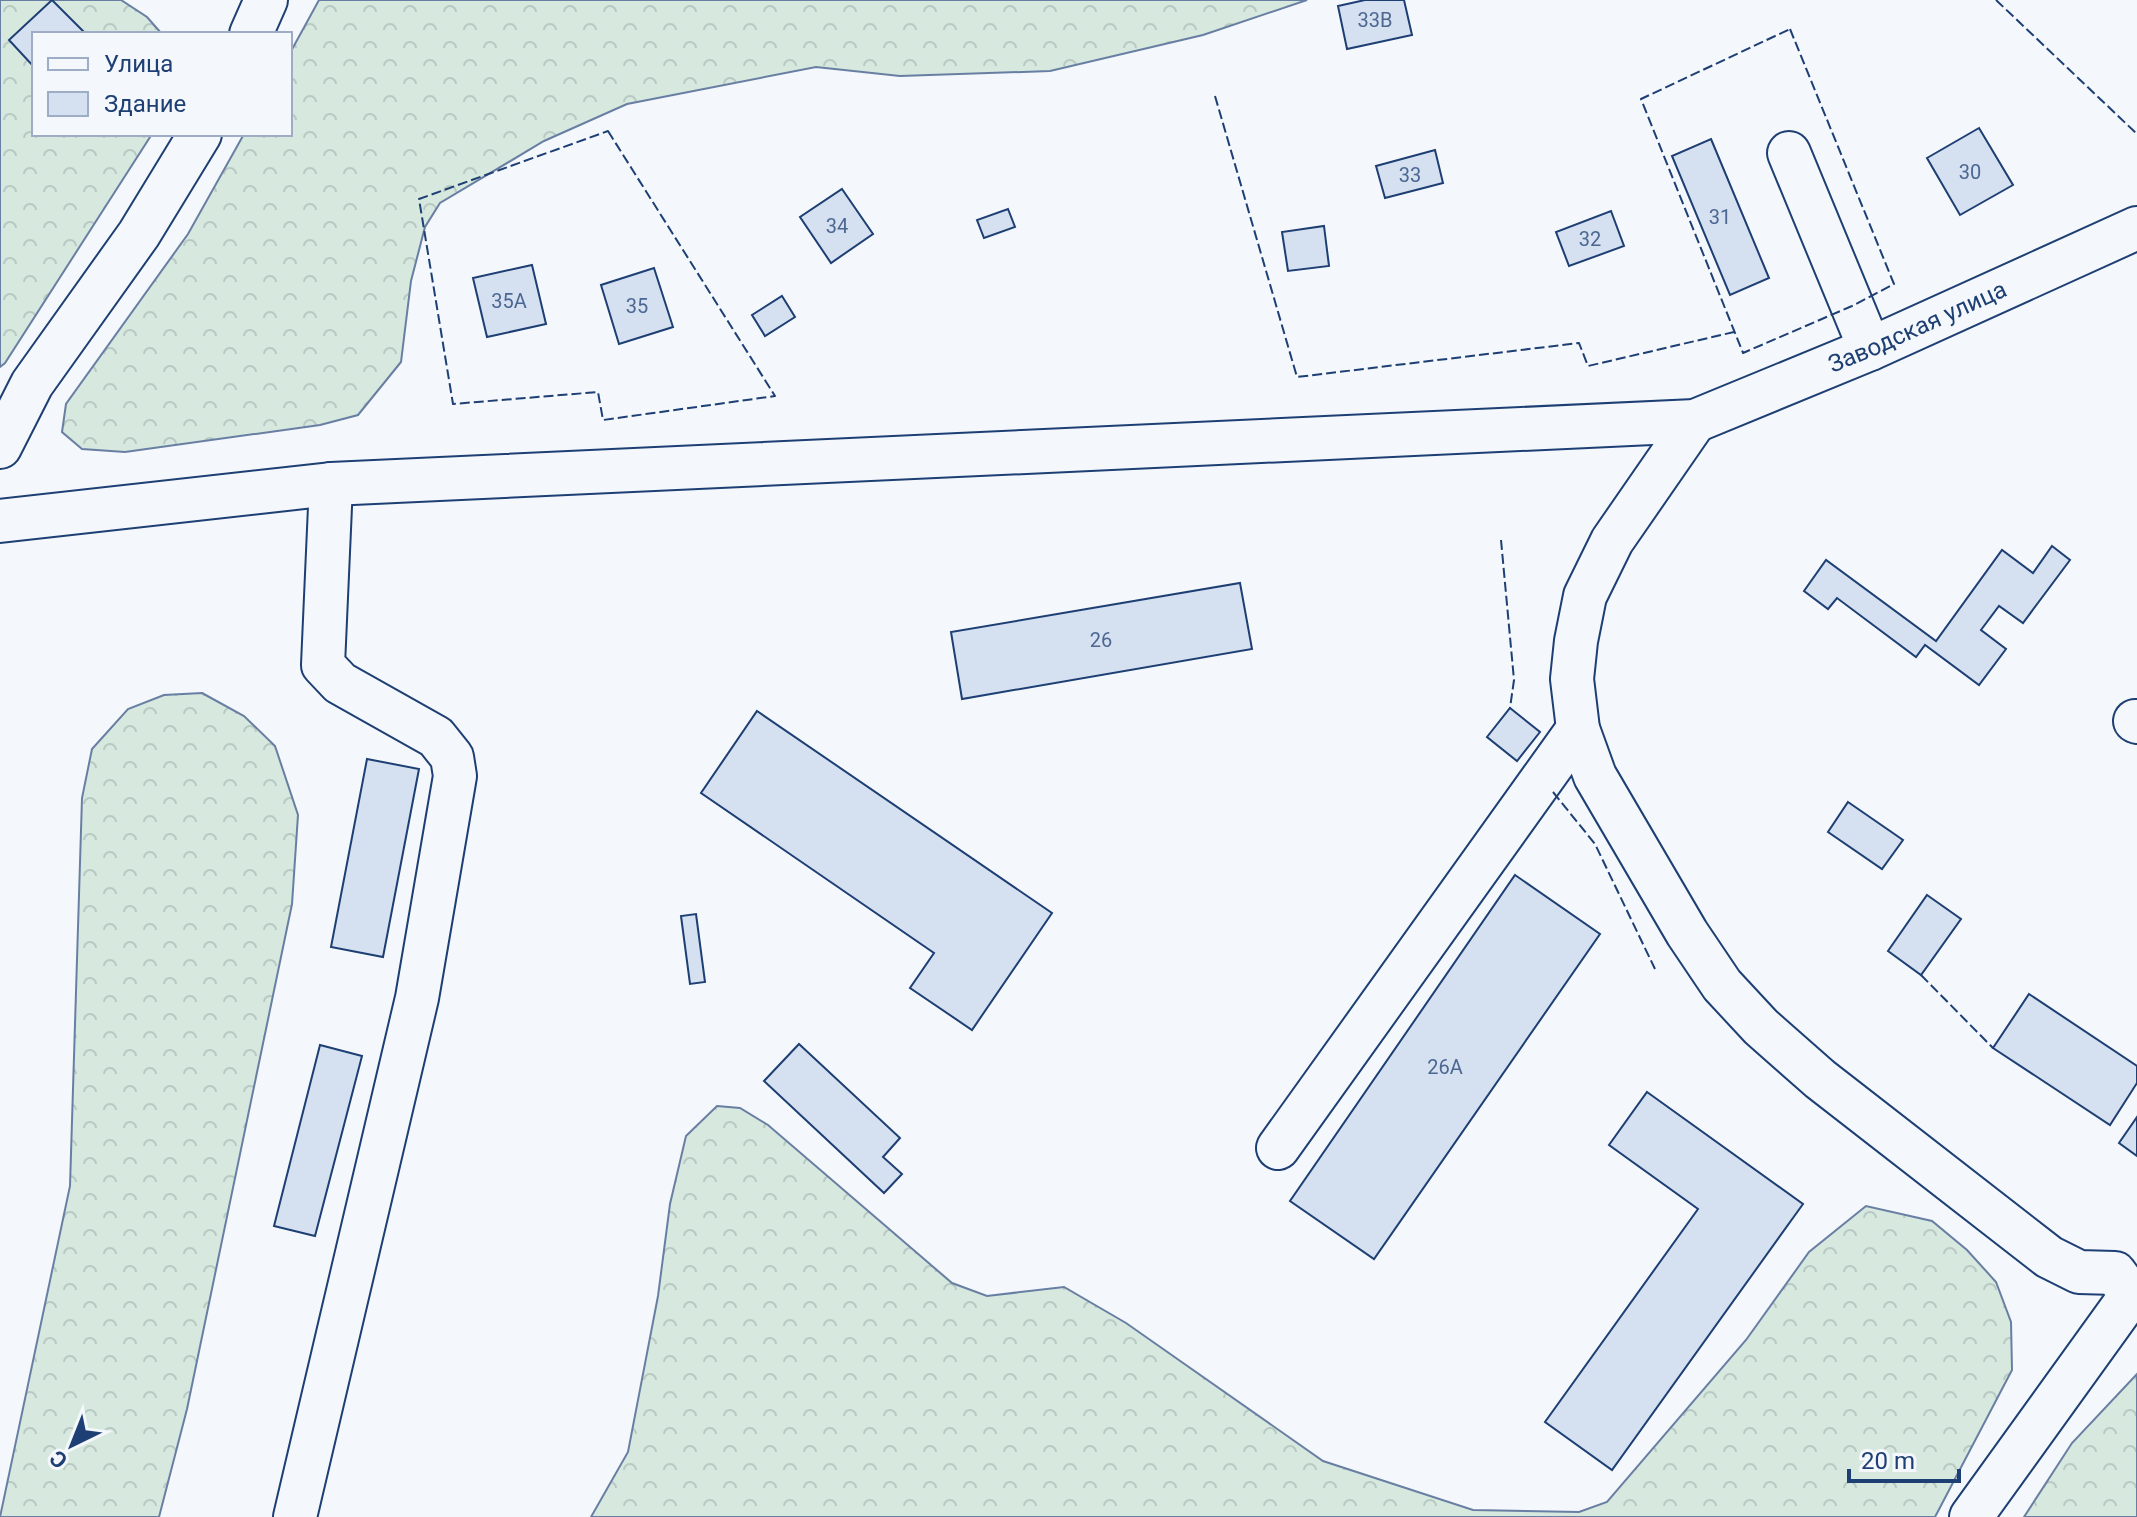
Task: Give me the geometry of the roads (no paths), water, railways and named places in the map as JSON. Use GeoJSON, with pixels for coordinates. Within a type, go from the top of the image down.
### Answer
{"type":"FeatureCollection","features":[{"type":"Feature","properties":{"kind":"street"},"geometry":{"type":"LineString","coordinates":[[252,32],[266,0]]}},
{"type":"Feature","properties":{"kind":"street"},"geometry":{"type":"LineString","coordinates":[[0,447],[32,384],[139,234],[199,136]]}},
{"type":"Feature","properties":{"kind":"street"},"geometry":{"type":"LineString","coordinates":[[1789,153],[1870,349]]}},
{"type":"Feature","properties":{"kind":"street","name":"Заводская улица"},"geometry":{"type":"LineString","coordinates":[[1695,421],[1870,349],[2137,228]]}},
{"type":"Feature","properties":{"kind":"street"},"geometry":{"type":"LineString","coordinates":[[0,521],[331,484],[1695,421]]}},
{"type":"Feature","properties":{"kind":"street"},"geometry":{"type":"LineString","coordinates":[[1695,421],[1612,541],[1585,596],[1572,679],[1578,729],[1595,776],[1687,933],[1722,985],[1761,1027],[1820,1079],[2049,1257],[2079,1272],[2115,1273],[2134,1292],[1971,1517]]}},
{"type":"Feature","properties":{"kind":"street"},"geometry":{"type":"LineString","coordinates":[[295,1517],[417,998],[455,776],[452,757],[436,737],[340,683],[323,665],[331,484]]}},
{"type":"Feature","properties":{"kind":"street"},"geometry":{"type":"LineString","coordinates":[[1278,1148],[1578,729]]}}]}
